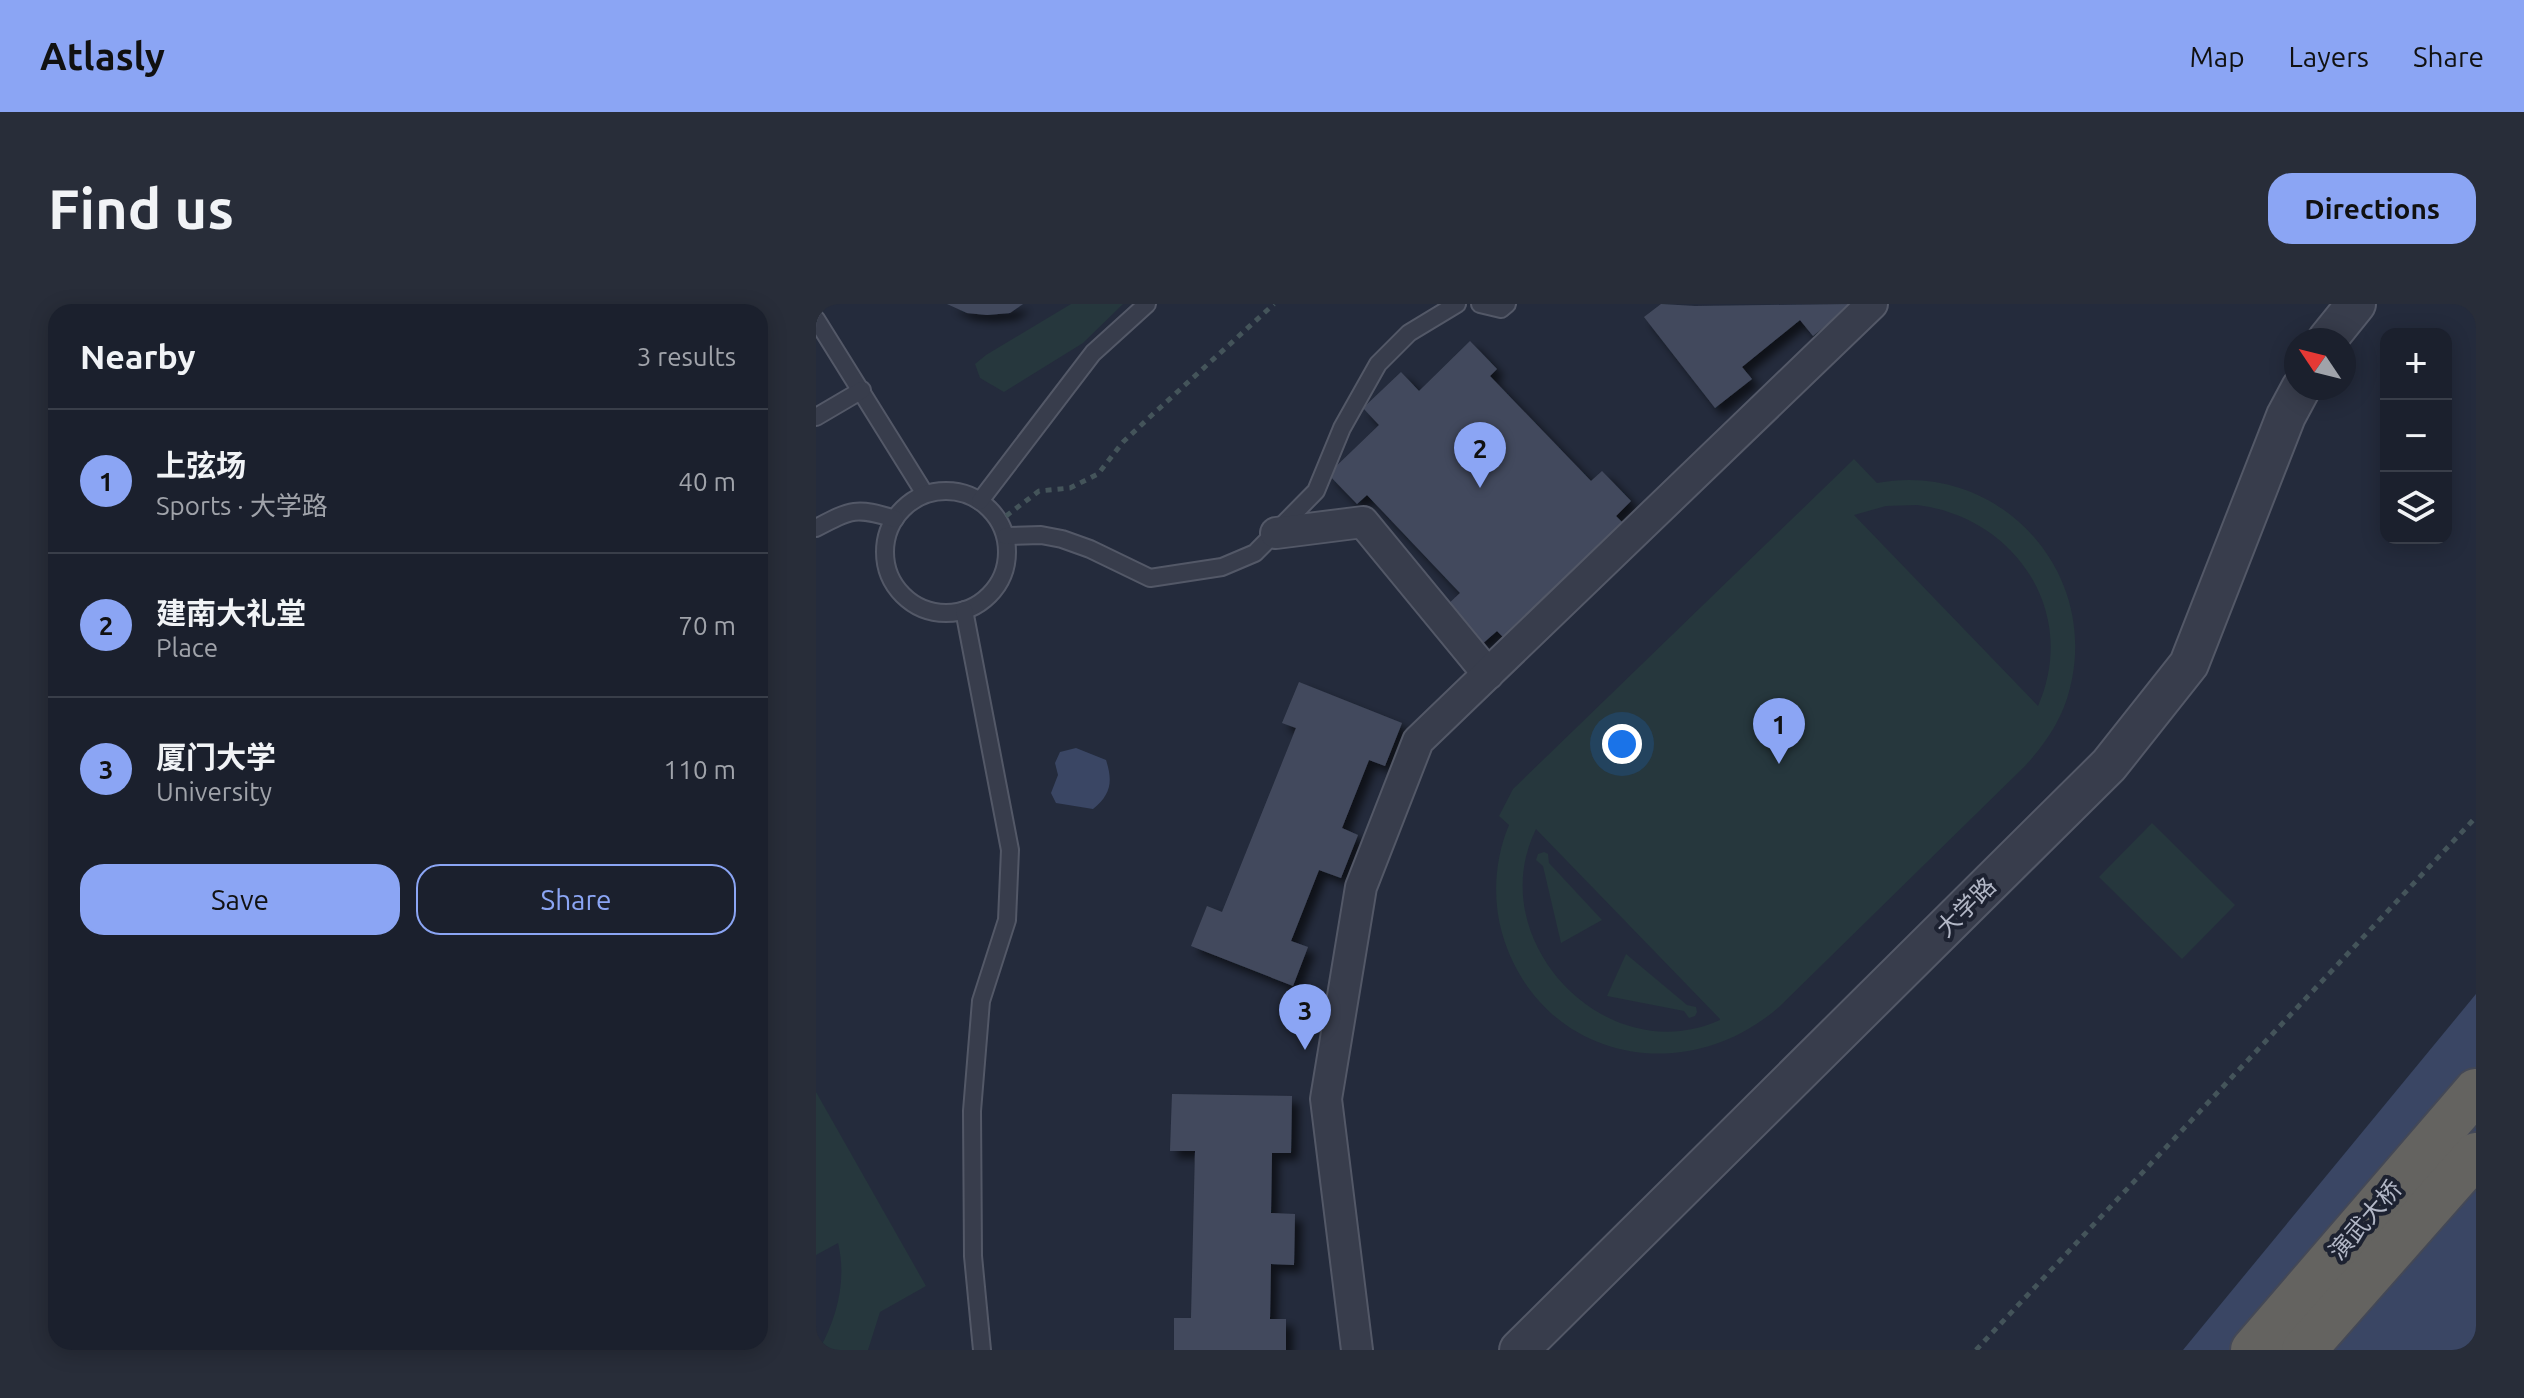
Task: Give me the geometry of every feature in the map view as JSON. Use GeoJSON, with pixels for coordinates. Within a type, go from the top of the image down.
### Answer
{"type":"FeatureCollection","features":[{"type":"Feature","properties":{"kind":"highway","name":"演武大桥"},"geometry":{"type":"LineString","coordinates":[[2253,1350],[2476,1091]]}},
{"type":"Feature","properties":{"kind":"highway","name":"演武大桥"},"geometry":{"type":"LineString","coordinates":[[2304,1350],[2476,1155]]}},
{"type":"Feature","properties":{"kind":"street"},"geometry":{"type":"LineString","coordinates":[[1357,1350],[1326,1099],[1361,887],[1418,741],[1872,304]]}},
{"type":"Feature","properties":{"kind":"street"},"geometry":{"type":"LineString","coordinates":[[2337,328],[2356,304]]}},
{"type":"Feature","properties":{"kind":"street","name":"大学路"},"geometry":{"type":"LineString","coordinates":[[1519,1350],[2109,765],[2189,664],[2295,400]]}},
{"type":"Feature","properties":{"kind":"street"},"geometry":{"type":"LineString","coordinates":[[1276,533],[1363,522],[1488,674]]}},
{"type":"Feature","properties":{"kind":"lane"},"geometry":{"type":"LineString","coordinates":[[980,501],[1093,353],[1147,304]]}},
{"type":"Feature","properties":{"kind":"lane"},"geometry":{"type":"LineString","coordinates":[[1002,529],[1062,539],[1150,578],[1222,567],[1255,553],[1316,491],[1342,428],[1378,364],[1409,333],[1457,304]]}},
{"type":"Feature","properties":{"kind":"lane"},"geometry":{"type":"LineString","coordinates":[[1480,304],[1501,309],[1507,304]]}},
{"type":"Feature","properties":{"kind":"lane"},"geometry":{"type":"LineString","coordinates":[[816,319],[925,494]]}},
{"type":"Feature","properties":{"kind":"lane"},"geometry":{"type":"LineString","coordinates":[[816,417],[862,390]]}},
{"type":"Feature","properties":{"kind":"lane"},"geometry":{"type":"LineString","coordinates":[[944,490],[963,493],[980,501],[1002,529],[1007,559],[1000,581],[985,599],[964,610],[943,613],[923,609],[905,597],[892,580],[885,560],[886,538],[895,519],[908,504],[925,494],[944,490]]}},
{"type":"Feature","properties":{"kind":"lane"},"geometry":{"type":"LineString","coordinates":[[816,528],[847,512],[866,510],[895,519]]}},
{"type":"Feature","properties":{"kind":"lane"},"geometry":{"type":"LineString","coordinates":[[964,610],[1010,850],[1007,920],[981,1001],[972,1111],[973,1256],[982,1350]]}},
{"type":"Feature","properties":{"kind":"path"},"geometry":{"type":"LineString","coordinates":[[1002,529],[1039,491],[1070,488],[1098,474],[1123,442],[1274,304]]}},
{"type":"Feature","properties":{"kind":"path"},"geometry":{"type":"LineString","coordinates":[[1976,1350],[2476,817]]}},
{"type":"Feature","properties":{"kind":"shaded area"},"geometry":{"type":"Polygon","coordinates":[[[1071,304],[1123,304],[1083,343],[1004,392],[980,378],[975,364],[986,355],[1071,304]]]}},
{"type":"Feature","properties":{"kind":"shaded area"},"geometry":{"type":"Polygon","coordinates":[[[1854,459],[1877,483],[1921,480],[1962,489],[1999,506],[2030,532],[2054,565],[2069,603],[2075,644],[2070,688],[2058,720],[2033,757],[1779,1007],[1741,1033],[1701,1048],[1659,1054],[1619,1049],[1581,1034],[1548,1010],[1521,976],[1502,933],[1496,892],[1501,851],[1509,825],[1499,816],[1513,789],[1854,459]],[[1917,505],[1886,506],[1854,515],[2038,706],[2049,671],[2050,637],[2044,605],[2030,575],[2010,549],[1983,528],[1952,513],[1917,505]],[[1536,829],[1523,871],[1526,913],[1540,952],[1565,986],[1597,1012],[1635,1028],[1677,1031],[1720,1020],[1720,1019],[1536,829]]]}},
{"type":"Feature","properties":{"kind":"shaded area"},"geometry":{"type":"Polygon","coordinates":[[[2152,823],[2235,905],[2182,959],[2099,877],[2152,823]]]}},
{"type":"Feature","properties":{"kind":"shaded area"},"geometry":{"type":"Polygon","coordinates":[[[1538,854],[1548,854],[1549,863],[1602,920],[1561,943],[1543,866],[1536,860],[1538,854]]]}},
{"type":"Feature","properties":{"kind":"shaded area"},"geometry":{"type":"Polygon","coordinates":[[[1626,954],[1687,1005],[1696,1007],[1695,1016],[1689,1018],[1684,1011],[1607,996],[1626,954]]]}},
{"type":"Feature","properties":{"kind":"shaded area"},"geometry":{"type":"Polygon","coordinates":[[[816,1092],[926,1286],[880,1312],[868,1350],[819,1350],[839,1298],[841,1257],[838,1243],[816,1255],[816,1092]]]}},
{"type":"Feature","properties":{"kind":"water"},"geometry":{"type":"Polygon","coordinates":[[[1076,748],[1106,760],[1109,787],[1104,798],[1093,809],[1056,803],[1051,793],[1058,775],[1055,763],[1060,752],[1076,748]]]}},
{"type":"Feature","properties":{"kind":"water"},"geometry":{"type":"Polygon","coordinates":[[[2476,994],[2476,1350],[2183,1350],[2476,994]]]}},
{"type":"Feature","properties":{"kind":"building"},"geometry":{"type":"Polygon","coordinates":[[[947,304],[1023,304],[1010,313],[987,315],[967,313],[947,304]]]}},
{"type":"Feature","properties":{"kind":"building"},"geometry":{"type":"Polygon","coordinates":[[[1661,304],[1853,304],[1813,336],[1800,320],[1742,367],[1752,379],[1715,408],[1644,317],[1661,304]]]}},
{"type":"Feature","properties":{"kind":"building"},"geometry":{"type":"Polygon","coordinates":[[[1470,341],[1497,369],[1490,376],[1591,481],[1602,471],[1631,501],[1616,516],[1628,528],[1509,643],[1497,631],[1481,645],[1445,607],[1460,593],[1367,495],[1357,504],[1328,474],[1379,425],[1363,408],[1401,372],[1419,391],[1470,341]]]}},
{"type":"Feature","properties":{"kind":"building"},"geometry":{"type":"Polygon","coordinates":[[[1299,682],[1402,723],[1385,766],[1369,760],[1342,828],[1358,835],[1341,878],[1319,870],[1291,941],[1308,947],[1293,986],[1191,946],[1207,906],[1222,912],[1296,728],[1282,723],[1299,682]]]}},
{"type":"Feature","properties":{"kind":"building"},"geometry":{"type":"Polygon","coordinates":[[[1172,1094],[1292,1096],[1291,1153],[1272,1153],[1271,1213],[1295,1214],[1294,1265],[1271,1264],[1270,1319],[1286,1319],[1286,1350],[1174,1350],[1174,1318],[1191,1318],[1195,1151],[1170,1151],[1172,1094]]]}},
{"type":"Feature","properties":{"kind":"place","name":"建南大礼堂"},"geometry":{"type":"Point","coordinates":[1480,488]}},
{"type":"Feature","properties":{"kind":"place","name":"上弦场"},"geometry":{"type":"Point","coordinates":[1779,764]}},
{"type":"Feature","properties":{"kind":"place","name":"厦门大学"},"geometry":{"type":"Point","coordinates":[1305,1050]}}]}
